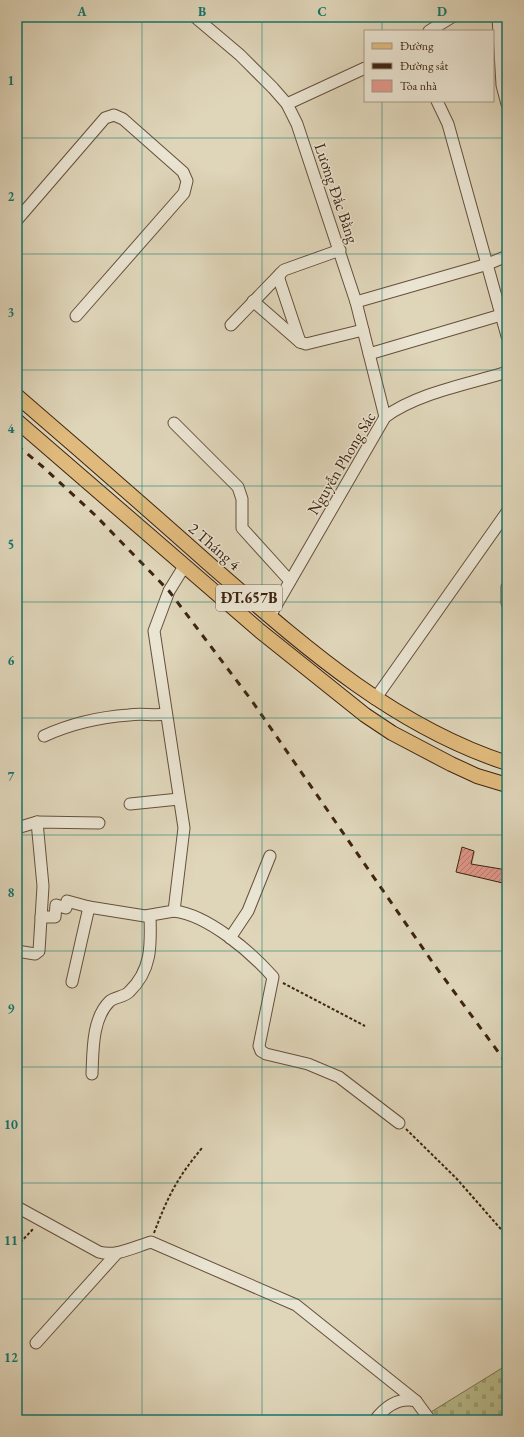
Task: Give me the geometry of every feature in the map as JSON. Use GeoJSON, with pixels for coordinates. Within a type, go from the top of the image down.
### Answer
{"type":"FeatureCollection","features":[{"type":"Feature","properties":{"kind":"main road","name":"2 Tháng 4"},"geometry":{"type":"LineString","coordinates":[[17,396],[270,616],[376,700],[403,717],[442,737],[507,762]]}},
{"type":"Feature","properties":{"kind":"main road"},"geometry":{"type":"LineString","coordinates":[[31,433],[43,419]]}},
{"type":"Feature","properties":{"kind":"main road","name":"ĐT.657B"},"geometry":{"type":"LineString","coordinates":[[17,421],[260,631],[365,716],[392,733],[444,761],[502,784]]}},
{"type":"Feature","properties":{"kind":"main road"},"geometry":{"type":"LineString","coordinates":[[260,631],[270,616]]}},
{"type":"Feature","properties":{"kind":"main road"},"geometry":{"type":"LineString","coordinates":[[365,716],[376,700]]}},
{"type":"Feature","properties":{"kind":"main road"},"geometry":{"type":"LineString","coordinates":[[502,784],[507,762]]}},
{"type":"Feature","properties":{"kind":"street","name":"Lương Đắc Bằng"},"geometry":{"type":"LineString","coordinates":[[195,17],[240,55],[288,104],[297,124],[340,250],[356,302],[385,417]]}},
{"type":"Feature","properties":{"kind":"street"},"geometry":{"type":"LineString","coordinates":[[431,30],[452,17]]}},
{"type":"Feature","properties":{"kind":"street"},"geometry":{"type":"LineString","coordinates":[[498,17],[502,85],[507,104]]}},
{"type":"Feature","properties":{"kind":"street"},"geometry":{"type":"LineString","coordinates":[[288,104],[364,68]]}},
{"type":"Feature","properties":{"kind":"street"},"geometry":{"type":"LineString","coordinates":[[437,102],[448,124],[507,336]]}},
{"type":"Feature","properties":{"kind":"street"},"geometry":{"type":"LineString","coordinates":[[17,220],[104,118],[114,115],[123,118],[182,172],[187,181],[184,193],[76,316]]}},
{"type":"Feature","properties":{"kind":"street"},"geometry":{"type":"LineString","coordinates":[[231,324],[284,270],[340,250]]}},
{"type":"Feature","properties":{"kind":"street"},"geometry":{"type":"LineString","coordinates":[[356,302],[488,264],[507,256]]}},
{"type":"Feature","properties":{"kind":"street"},"geometry":{"type":"LineString","coordinates":[[280,274],[279,279],[300,342]]}},
{"type":"Feature","properties":{"kind":"street"},"geometry":{"type":"LineString","coordinates":[[253,301],[300,342],[306,344],[312,344],[363,330]]}},
{"type":"Feature","properties":{"kind":"street"},"geometry":{"type":"LineString","coordinates":[[369,354],[501,315]]}},
{"type":"Feature","properties":{"kind":"street","name":"Nguyễn Phong Sác"},"geometry":{"type":"LineString","coordinates":[[270,616],[385,417],[394,410],[416,400],[507,372]]}},
{"type":"Feature","properties":{"kind":"street"},"geometry":{"type":"LineString","coordinates":[[174,423],[238,487],[242,499],[242,528],[290,581]]}},
{"type":"Feature","properties":{"kind":"street"},"geometry":{"type":"LineString","coordinates":[[376,700],[507,512]]}},
{"type":"Feature","properties":{"kind":"street"},"geometry":{"type":"LineString","coordinates":[[174,911],[184,828],[155,638],[155,625],[169,591],[185,565]]}},
{"type":"Feature","properties":{"kind":"street"},"geometry":{"type":"LineString","coordinates":[[507,587],[507,603]]}},
{"type":"Feature","properties":{"kind":"street"},"geometry":{"type":"LineString","coordinates":[[44,736],[71,726],[131,714],[146,716],[166,714]]}},
{"type":"Feature","properties":{"kind":"street"},"geometry":{"type":"LineString","coordinates":[[130,804],[179,799]]}},
{"type":"Feature","properties":{"kind":"street"},"geometry":{"type":"LineString","coordinates":[[17,951],[35,954],[39,951],[43,886],[38,822]]}},
{"type":"Feature","properties":{"kind":"street"},"geometry":{"type":"LineString","coordinates":[[17,828],[38,822],[99,823]]}},
{"type":"Feature","properties":{"kind":"street"},"geometry":{"type":"LineString","coordinates":[[230,938],[248,911],[270,856]]}},
{"type":"Feature","properties":{"kind":"street"},"geometry":{"type":"LineString","coordinates":[[41,917],[55,917],[56,905],[66,908],[67,901],[130,915],[150,916],[174,911],[193,915],[230,938],[264,967],[273,977],[259,1046],[260,1051],[266,1054],[308,1064],[339,1077],[399,1122]]}},
{"type":"Feature","properties":{"kind":"street"},"geometry":{"type":"LineString","coordinates":[[72,982],[89,907]]}},
{"type":"Feature","properties":{"kind":"street"},"geometry":{"type":"LineString","coordinates":[[92,1074],[93,1048],[99,1019],[110,1001],[128,993],[145,972],[151,950],[150,916]]}},
{"type":"Feature","properties":{"kind":"street"},"geometry":{"type":"LineString","coordinates":[[17,1207],[99,1252],[108,1255],[151,1242],[296,1305],[416,1401],[430,1420]]}},
{"type":"Feature","properties":{"kind":"street"},"geometry":{"type":"LineString","coordinates":[[36,1343],[117,1253]]}},
{"type":"Feature","properties":{"kind":"street"},"geometry":{"type":"LineString","coordinates":[[374,1420],[386,1409],[400,1400],[416,1401]]}},
{"type":"Feature","properties":{"kind":"path"},"geometry":{"type":"LineString","coordinates":[[273,977],[365,1026]]}},
{"type":"Feature","properties":{"kind":"path"},"geometry":{"type":"LineString","coordinates":[[399,1122],[456,1178],[507,1236]]}},
{"type":"Feature","properties":{"kind":"path"},"geometry":{"type":"LineString","coordinates":[[151,1242],[171,1190],[185,1168],[202,1148]]}},
{"type":"Feature","properties":{"kind":"path"},"geometry":{"type":"LineString","coordinates":[[17,1246],[42,1220]]}},
{"type":"Feature","properties":{"kind":"green space"},"geometry":{"type":"Polygon","coordinates":[[[507,1365],[507,1420],[418,1420],[507,1365]]]}},
{"type":"Feature","properties":{"kind":"building"},"geometry":{"type":"Polygon","coordinates":[[[462,847],[474,851],[471,864],[507,870],[507,884],[456,872],[462,847]]]}},
{"type":"Feature","properties":{"kind":"railway"},"geometry":{"type":"LineString","coordinates":[[17,445],[95,515],[169,591],[252,701],[433,963],[507,1064]]}}]}
